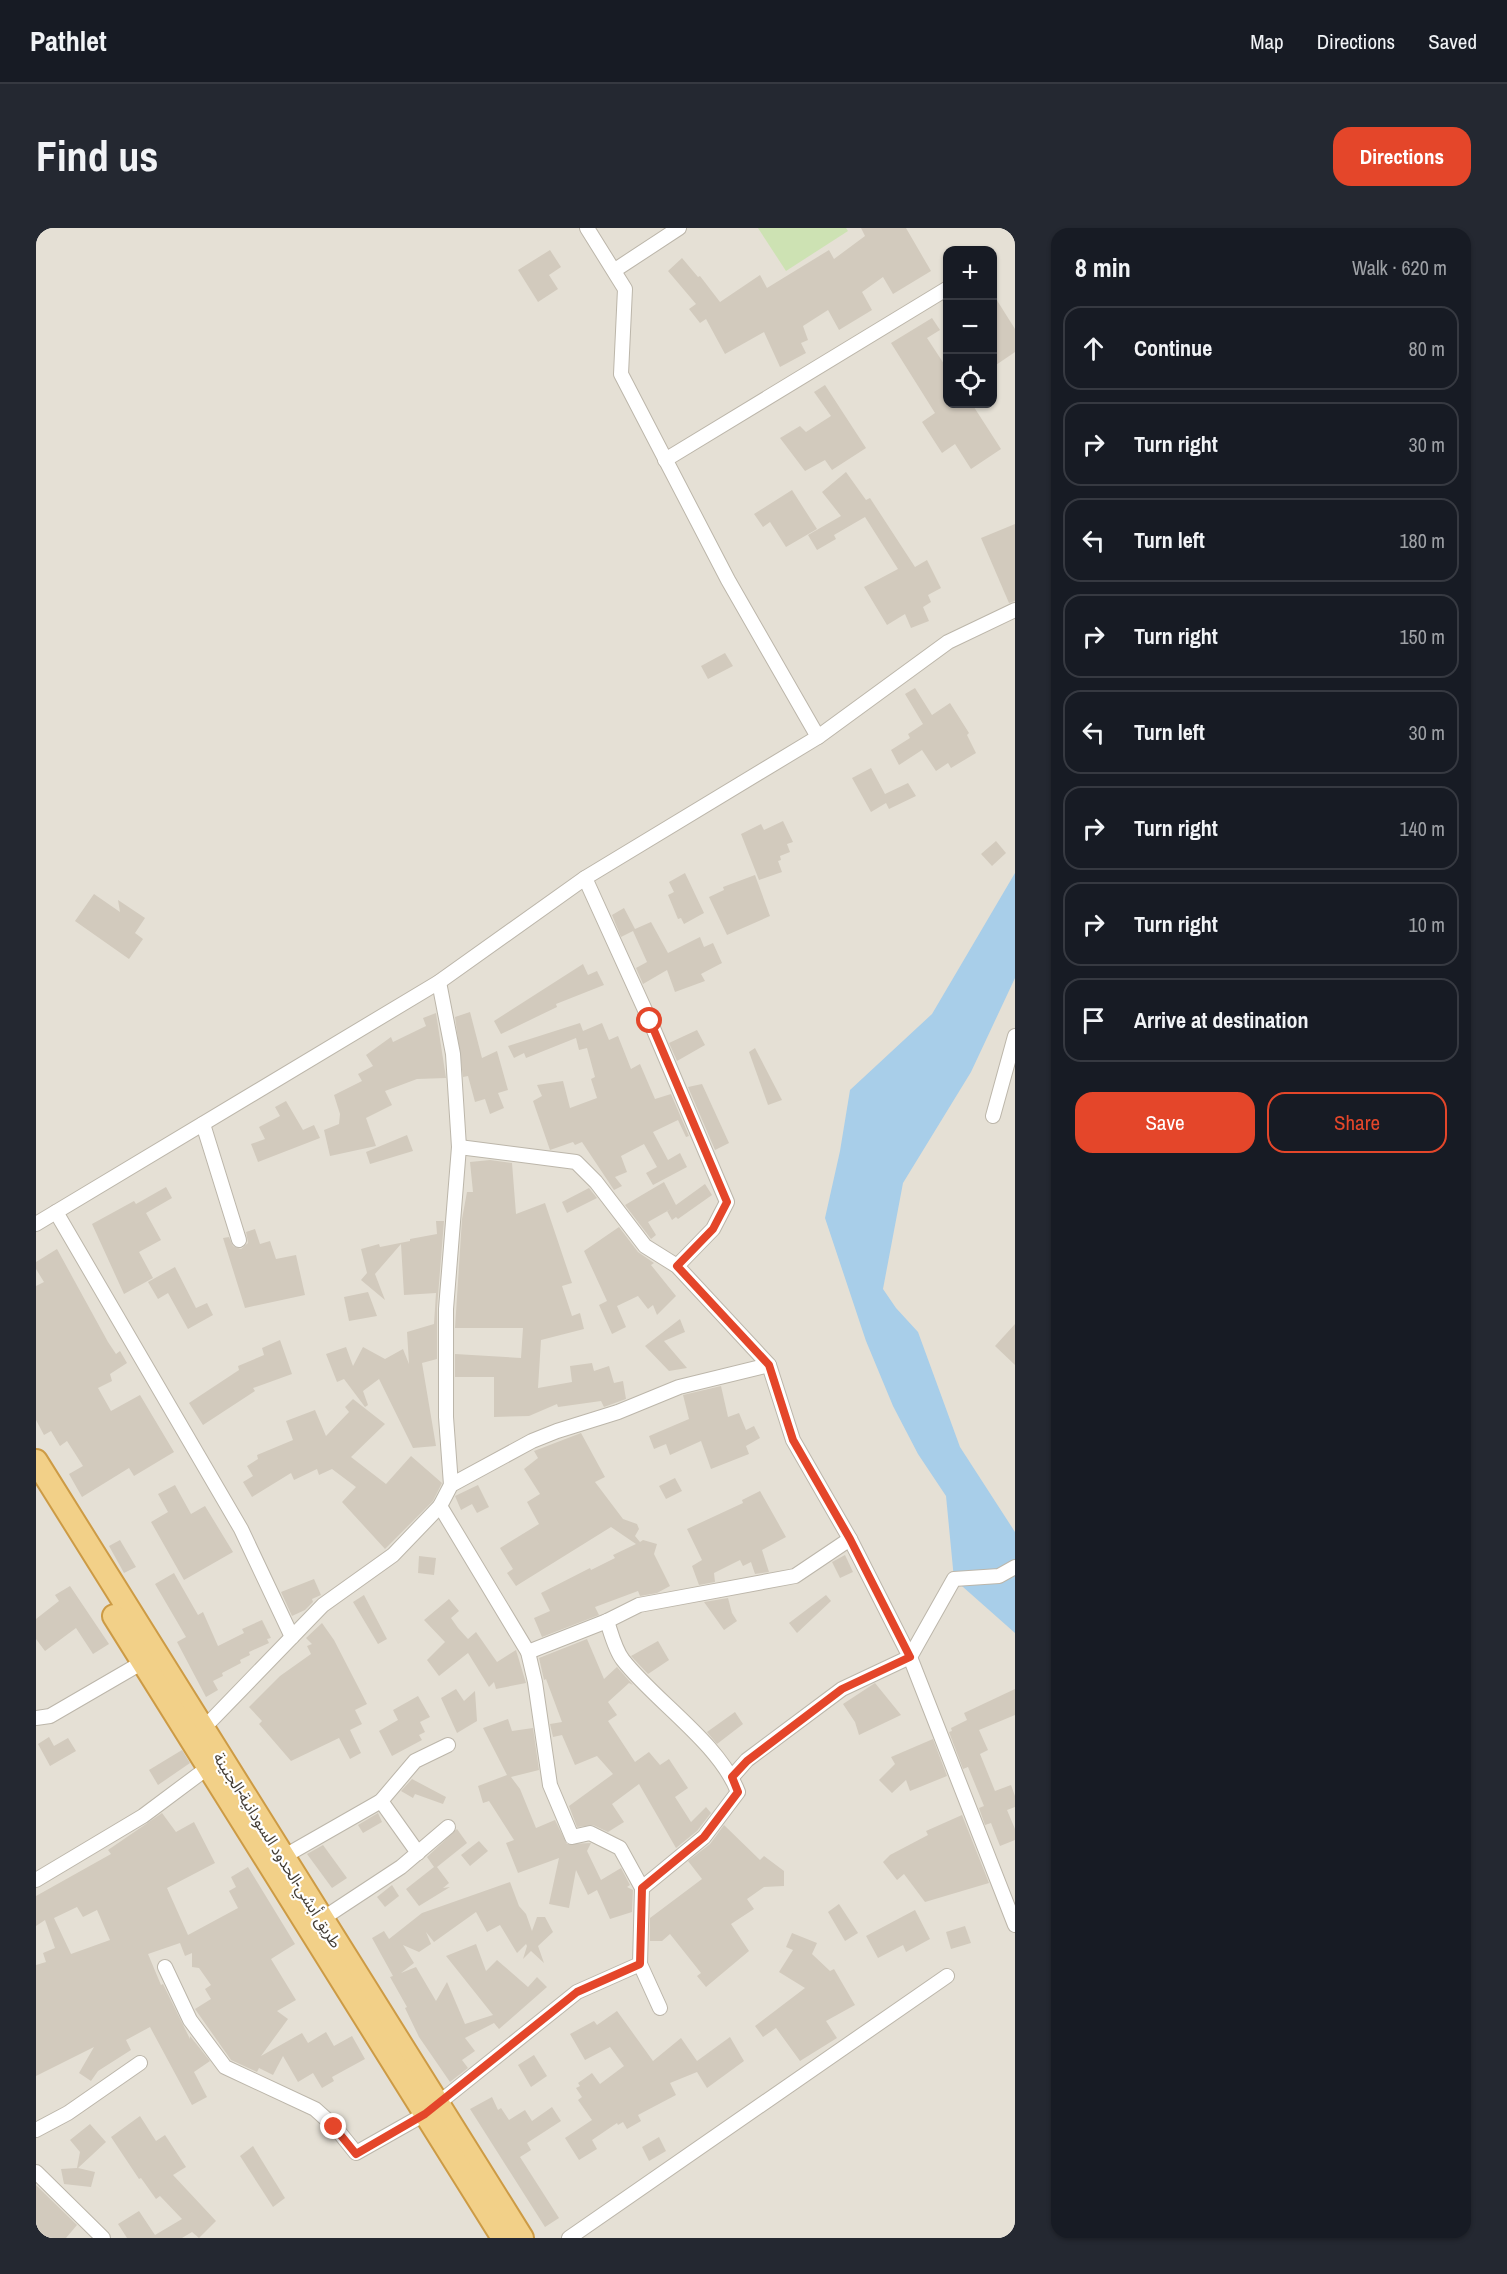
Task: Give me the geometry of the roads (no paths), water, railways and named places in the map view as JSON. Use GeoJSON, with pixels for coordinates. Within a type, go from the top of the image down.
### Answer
{"type":"FeatureCollection","features":[{"type":"Feature","properties":{"kind":"highway","name":"طريق أبشي-الحدود السودانية-الجنينة"},"geometry":{"type":"LineString","coordinates":[[36,1461],[196,1735],[283,1857],[322,1919],[431,2109],[522,2238]]}},
{"type":"Feature","properties":{"kind":"highway"},"geometry":{"type":"LineString","coordinates":[[36,1490],[143,1662],[196,1735]]}},
{"type":"Feature","properties":{"kind":"highway"},"geometry":{"type":"LineString","coordinates":[[214,1763],[431,2109],[503,2238]]}},
{"type":"Feature","properties":{"kind":"street"},"geometry":{"type":"LineString","coordinates":[[587,228],[625,289],[621,374],[728,580],[818,737]]}},
{"type":"Feature","properties":{"kind":"street"},"geometry":{"type":"LineString","coordinates":[[615,270],[679,228]]}},
{"type":"Feature","properties":{"kind":"street"},"geometry":{"type":"LineString","coordinates":[[665,460],[943,291]]}},
{"type":"Feature","properties":{"kind":"street"},"geometry":{"type":"LineString","coordinates":[[36,1224],[439,982],[585,878],[818,737],[948,642],[1015,610]]}},
{"type":"Feature","properties":{"kind":"street"},"geometry":{"type":"LineString","coordinates":[[585,878],[650,1021],[727,1202],[713,1229],[677,1266]]}},
{"type":"Feature","properties":{"kind":"street"},"geometry":{"type":"LineString","coordinates":[[196,1735],[323,1605],[393,1555],[440,1506],[451,1485],[447,1417],[446,1309],[459,1147],[453,1053],[439,982]]}},
{"type":"Feature","properties":{"kind":"street"},"geometry":{"type":"LineString","coordinates":[[993,1116],[1015,1036]]}},
{"type":"Feature","properties":{"kind":"street"},"geometry":{"type":"LineString","coordinates":[[203,1124],[239,1240]]}},
{"type":"Feature","properties":{"kind":"street"},"geometry":{"type":"LineString","coordinates":[[459,1147],[576,1162],[596,1182],[645,1246],[677,1266],[769,1365],[793,1440],[850,1539],[910,1657],[1015,1925]]}},
{"type":"Feature","properties":{"kind":"street"},"geometry":{"type":"LineString","coordinates":[[56,1212],[241,1529],[292,1637]]}},
{"type":"Feature","properties":{"kind":"street"},"geometry":{"type":"LineString","coordinates":[[451,1485],[532,1441],[557,1431],[618,1412],[678,1387],[769,1365]]}},
{"type":"Feature","properties":{"kind":"street"},"geometry":{"type":"LineString","coordinates":[[440,1506],[528,1652],[535,1682],[550,1785],[572,1837],[590,1833],[620,1848],[642,1888],[640,1964],[660,2008]]}},
{"type":"Feature","properties":{"kind":"street"},"geometry":{"type":"LineString","coordinates":[[528,1652],[607,1621],[639,1605],[795,1576],[850,1539]]}},
{"type":"Feature","properties":{"kind":"street"},"geometry":{"type":"LineString","coordinates":[[732,1777],[747,1761],[842,1689],[910,1657],[954,1579],[999,1576],[1015,1567]]}},
{"type":"Feature","properties":{"kind":"street"},"geometry":{"type":"LineString","coordinates":[[607,1621],[621,1659],[672,1709],[732,1777],[738,1792],[704,1837],[642,1888]]}},
{"type":"Feature","properties":{"kind":"street"},"geometry":{"type":"LineString","coordinates":[[36,1718],[50,1716],[143,1662]]}},
{"type":"Feature","properties":{"kind":"street"},"geometry":{"type":"LineString","coordinates":[[283,1857],[381,1801],[415,1761],[448,1745]]}},
{"type":"Feature","properties":{"kind":"street"},"geometry":{"type":"LineString","coordinates":[[36,1880],[143,1815],[214,1763]]}},
{"type":"Feature","properties":{"kind":"street"},"geometry":{"type":"LineString","coordinates":[[381,1801],[418,1853]]}},
{"type":"Feature","properties":{"kind":"street"},"geometry":{"type":"LineString","coordinates":[[322,1919],[359,1897],[418,1853],[448,1827]]}},
{"type":"Feature","properties":{"kind":"street"},"geometry":{"type":"LineString","coordinates":[[165,1967],[190,2020],[225,2067],[315,2109],[334,2127],[356,2154],[431,2109],[577,1992],[640,1964]]}},
{"type":"Feature","properties":{"kind":"street"},"geometry":{"type":"LineString","coordinates":[[569,2238],[946,1976]]}},
{"type":"Feature","properties":{"kind":"street"},"geometry":{"type":"LineString","coordinates":[[36,2130],[68,2113],[141,2063]]}},
{"type":"Feature","properties":{"kind":"street"},"geometry":{"type":"LineString","coordinates":[[36,2172],[103,2238]]}},
{"type":"Feature","properties":{"kind":"water"},"geometry":{"type":"Polygon","coordinates":[[[1015,873],[1015,978],[971,1072],[903,1183],[883,1289],[896,1308],[918,1332],[960,1447],[1015,1532],[1015,1633],[954,1579],[946,1496],[918,1454],[893,1406],[866,1341],[825,1218],[840,1151],[850,1090],[932,1014],[1015,873]]]}}]}
